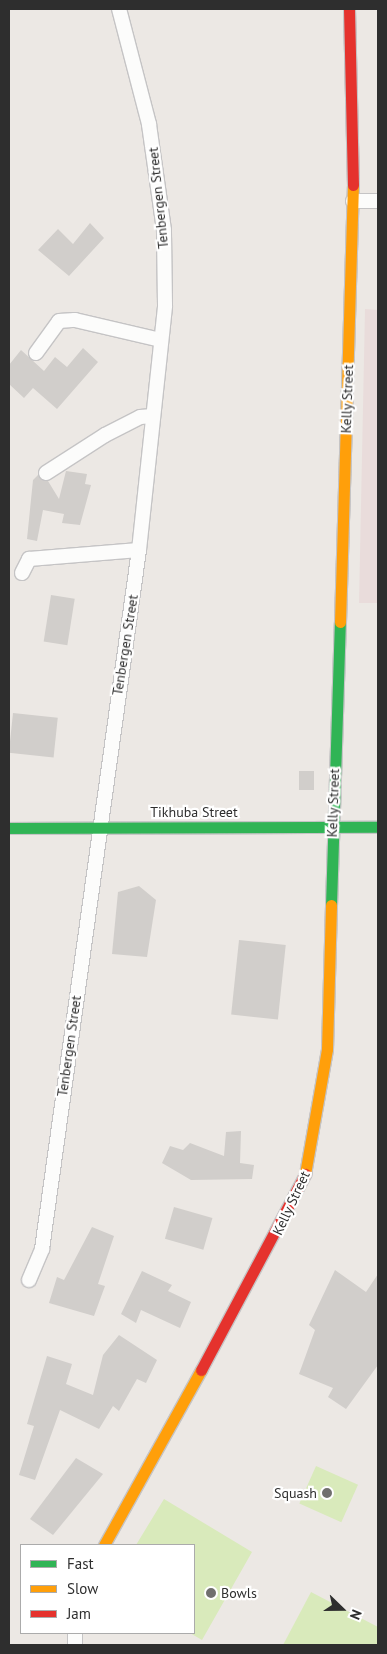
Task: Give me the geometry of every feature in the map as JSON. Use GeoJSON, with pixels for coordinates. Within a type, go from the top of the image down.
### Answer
{"type":"FeatureCollection","features":[{"type":"Feature","properties":{"kind":"street","name":"Tenbergen Street"},"geometry":{"type":"LineString","coordinates":[[29,1280],[42,1249],[98,827],[139,550],[161,340],[164,230],[149,124],[119,9]]}},
{"type":"Feature","properties":{"kind":"street","name":"Kelly Street"},"geometry":{"type":"LineString","coordinates":[[105,1544],[278,1232],[310,1162],[327,1050],[332,828],[353,201],[349,9]]}},
{"type":"Feature","properties":{"kind":"street"},"geometry":{"type":"LineString","coordinates":[[353,201],[378,201]]}},
{"type":"Feature","properties":{"kind":"street"},"geometry":{"type":"LineString","coordinates":[[36,353],[59,321],[76,320],[161,340]]}},
{"type":"Feature","properties":{"kind":"street"},"geometry":{"type":"LineString","coordinates":[[46,473],[124,425],[153,416]]}},
{"type":"Feature","properties":{"kind":"street"},"geometry":{"type":"LineString","coordinates":[[22,573],[29,559],[139,550]]}},
{"type":"Feature","properties":{"kind":"street","name":"Tikhuba Street"},"geometry":{"type":"LineString","coordinates":[[9,828],[378,827]]}},
{"type":"Feature","properties":{"kind":"shaded area"},"geometry":{"type":"Polygon","coordinates":[[[365,309],[378,310],[378,603],[359,603],[365,309]]]}},
{"type":"Feature","properties":{"kind":"green space","name":"Squash"},"geometry":{"type":"Polygon","coordinates":[[[316,1466],[358,1485],[341,1522],[299,1503],[316,1466]]]}},
{"type":"Feature","properties":{"kind":"green space","name":"Bowls"},"geometry":{"type":"Polygon","coordinates":[[[164,1499],[252,1552],[202,1640],[192,1634],[195,1634],[195,1544],[137,1544],[164,1499]]]}},
{"type":"Feature","properties":{"kind":"green space"},"geometry":{"type":"Polygon","coordinates":[[[311,1592],[378,1627],[378,1645],[283,1645],[311,1592]]]}},
{"type":"Feature","properties":{"kind":"building"},"geometry":{"type":"Polygon","coordinates":[[[90,223],[104,238],[69,276],[38,250],[58,229],[73,244],[90,223]]]}},
{"type":"Feature","properties":{"kind":"building"},"geometry":{"type":"Polygon","coordinates":[[[83,348],[98,362],[57,409],[33,388],[24,398],[9,384],[9,365],[21,350],[44,371],[55,357],[67,367],[83,348]]]}},
{"type":"Feature","properties":{"kind":"building"},"geometry":{"type":"Polygon","coordinates":[[[66,471],[87,474],[85,484],[91,485],[80,525],[62,523],[64,514],[43,510],[37,541],[27,539],[33,480],[38,475],[48,481],[59,499],[66,471]]]}},
{"type":"Feature","properties":{"kind":"building"},"geometry":{"type":"Polygon","coordinates":[[[51,595],[75,599],[67,645],[44,641],[51,595]]]}},
{"type":"Feature","properties":{"kind":"building"},"geometry":{"type":"Polygon","coordinates":[[[13,713],[58,718],[54,757],[9,753],[13,713]]]}},
{"type":"Feature","properties":{"kind":"building"},"geometry":{"type":"Polygon","coordinates":[[[299,771],[314,771],[314,790],[299,790],[299,771]]]}},
{"type":"Feature","properties":{"kind":"building"},"geometry":{"type":"Polygon","coordinates":[[[139,886],[156,900],[147,957],[112,954],[118,892],[139,886]]]}},
{"type":"Feature","properties":{"kind":"building"},"geometry":{"type":"Polygon","coordinates":[[[239,940],[286,945],[278,1020],[231,1015],[239,940]]]}},
{"type":"Feature","properties":{"kind":"building"},"geometry":{"type":"Polygon","coordinates":[[[241,1131],[240,1163],[254,1165],[252,1179],[191,1180],[162,1163],[170,1146],[183,1150],[190,1143],[224,1156],[226,1132],[241,1131]]]}},
{"type":"Feature","properties":{"kind":"building"},"geometry":{"type":"Polygon","coordinates":[[[174,1207],[212,1218],[203,1250],[165,1239],[174,1207]]]}},
{"type":"Feature","properties":{"kind":"building"},"geometry":{"type":"Polygon","coordinates":[[[92,1227],[114,1236],[98,1284],[105,1286],[94,1316],[49,1303],[57,1277],[64,1280],[92,1227]]]}},
{"type":"Feature","properties":{"kind":"building"},"geometry":{"type":"Polygon","coordinates":[[[335,1270],[366,1292],[378,1274],[378,1365],[346,1409],[328,1397],[333,1388],[299,1374],[315,1330],[309,1325],[335,1270]]]}},
{"type":"Feature","properties":{"kind":"building"},"geometry":{"type":"Polygon","coordinates":[[[142,1271],[172,1285],[168,1291],[191,1302],[180,1328],[141,1310],[136,1323],[121,1314],[142,1271]]]}},
{"type":"Feature","properties":{"kind":"building"},"geometry":{"type":"Polygon","coordinates":[[[119,1335],[157,1360],[146,1383],[137,1379],[119,1411],[113,1406],[99,1429],[60,1410],[35,1480],[19,1475],[34,1426],[27,1424],[47,1356],[72,1364],[66,1384],[93,1395],[103,1355],[119,1335]]]}},
{"type":"Feature","properties":{"kind":"building"},"geometry":{"type":"Polygon","coordinates":[[[76,1458],[103,1474],[53,1535],[30,1519],[76,1458]]]}},
{"type":"Feature","properties":{"kind":"traffic: fast"},"geometry":{"type":"LineString","coordinates":[[331,905],[340,622]]}},
{"type":"Feature","properties":{"kind":"traffic: fast"},"geometry":{"type":"LineString","coordinates":[[9,828],[378,827]]}},
{"type":"Feature","properties":{"kind":"traffic: slow"},"geometry":{"type":"LineString","coordinates":[[340,622],[353,185]]}},
{"type":"Feature","properties":{"kind":"traffic: slow"},"geometry":{"type":"LineString","coordinates":[[305,1174],[327,1049],[331,905]]}},
{"type":"Feature","properties":{"kind":"traffic: slow"},"geometry":{"type":"LineString","coordinates":[[105,1544],[201,1370]]}},
{"type":"Feature","properties":{"kind":"traffic: jam"},"geometry":{"type":"LineString","coordinates":[[349,9],[353,185]]}},
{"type":"Feature","properties":{"kind":"traffic: jam"},"geometry":{"type":"LineString","coordinates":[[201,1370],[305,1174]]}},
{"type":"Feature","properties":{"kind":"place","name":"Squash"},"geometry":{"type":"Point","coordinates":[327,1493]}},
{"type":"Feature","properties":{"kind":"place","name":"Bowls"},"geometry":{"type":"Point","coordinates":[211,1593]}}]}
